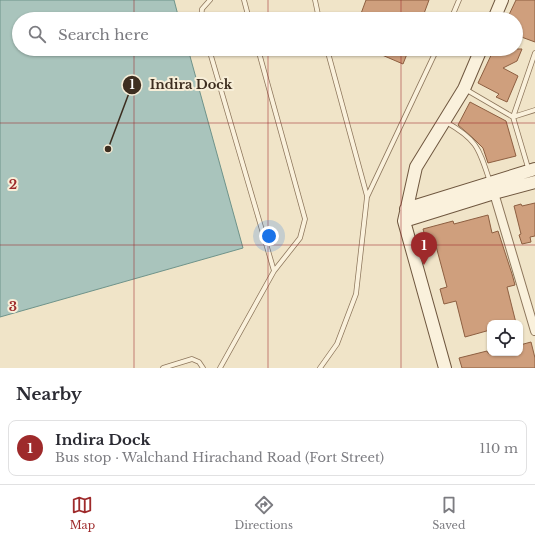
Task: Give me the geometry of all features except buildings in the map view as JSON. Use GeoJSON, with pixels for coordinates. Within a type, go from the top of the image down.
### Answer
{"type":"FeatureCollection","features":[{"type":"Feature","properties":{"kind":"street"},"geometry":{"type":"LineString","coordinates":[[497,12],[502,0]]}},
{"type":"Feature","properties":{"kind":"street"},"geometry":{"type":"LineString","coordinates":[[445,368],[405,215],[416,167],[464,89],[478,56]]}},
{"type":"Feature","properties":{"kind":"street"},"geometry":{"type":"LineString","coordinates":[[405,215],[492,188],[532,170]]}},
{"type":"Feature","properties":{"kind":"street"},"geometry":{"type":"LineString","coordinates":[[492,188],[533,183]]}},
{"type":"Feature","properties":{"kind":"street"},"geometry":{"type":"LineString","coordinates":[[492,188],[535,331]]}},
{"type":"Feature","properties":{"kind":"lane"},"geometry":{"type":"LineString","coordinates":[[202,12],[202,9],[210,0]]}},
{"type":"Feature","properties":{"kind":"lane"},"geometry":{"type":"LineString","coordinates":[[244,0],[248,12]]}},
{"type":"Feature","properties":{"kind":"lane"},"geometry":{"type":"LineString","coordinates":[[315,0],[318,12]]}},
{"type":"Feature","properties":{"kind":"lane"},"geometry":{"type":"LineString","coordinates":[[454,12],[459,0]]}},
{"type":"Feature","properties":{"kind":"lane"},"geometry":{"type":"LineString","coordinates":[[533,183],[532,170],[513,117],[535,53]]}},
{"type":"Feature","properties":{"kind":"lane"},"geometry":{"type":"LineString","coordinates":[[211,56],[274,271]]}},
{"type":"Feature","properties":{"kind":"lane"},"geometry":{"type":"LineString","coordinates":[[220,368],[274,271],[300,238],[305,219],[260,56]]}},
{"type":"Feature","properties":{"kind":"lane"},"geometry":{"type":"LineString","coordinates":[[329,56],[367,197]]}},
{"type":"Feature","properties":{"kind":"lane"},"geometry":{"type":"LineString","coordinates":[[320,368],[337,344],[356,294],[367,197],[434,56]]}},
{"type":"Feature","properties":{"kind":"lane"},"geometry":{"type":"LineString","coordinates":[[464,89],[513,117],[535,110]]}},
{"type":"Feature","properties":{"kind":"lane"},"geometry":{"type":"LineString","coordinates":[[444,121],[460,130],[475,143],[481,155],[492,188]]}},
{"type":"Feature","properties":{"kind":"lane"},"geometry":{"type":"LineString","coordinates":[[163,368],[192,359],[199,362],[203,368]]}},
{"type":"Feature","properties":{"kind":"water"},"geometry":{"type":"Polygon","coordinates":[[[0,0],[174,0],[177,12],[12,12],[12,56],[190,56],[243,248],[0,317],[0,0]]]}},
{"type":"Feature","properties":{"kind":"place","name":"Indira Dock"},"geometry":{"type":"Point","coordinates":[108,149]}},
{"type":"Feature","properties":{"kind":"place","name":"Indira Dock"},"geometry":{"type":"Point","coordinates":[424,265]}}]}
